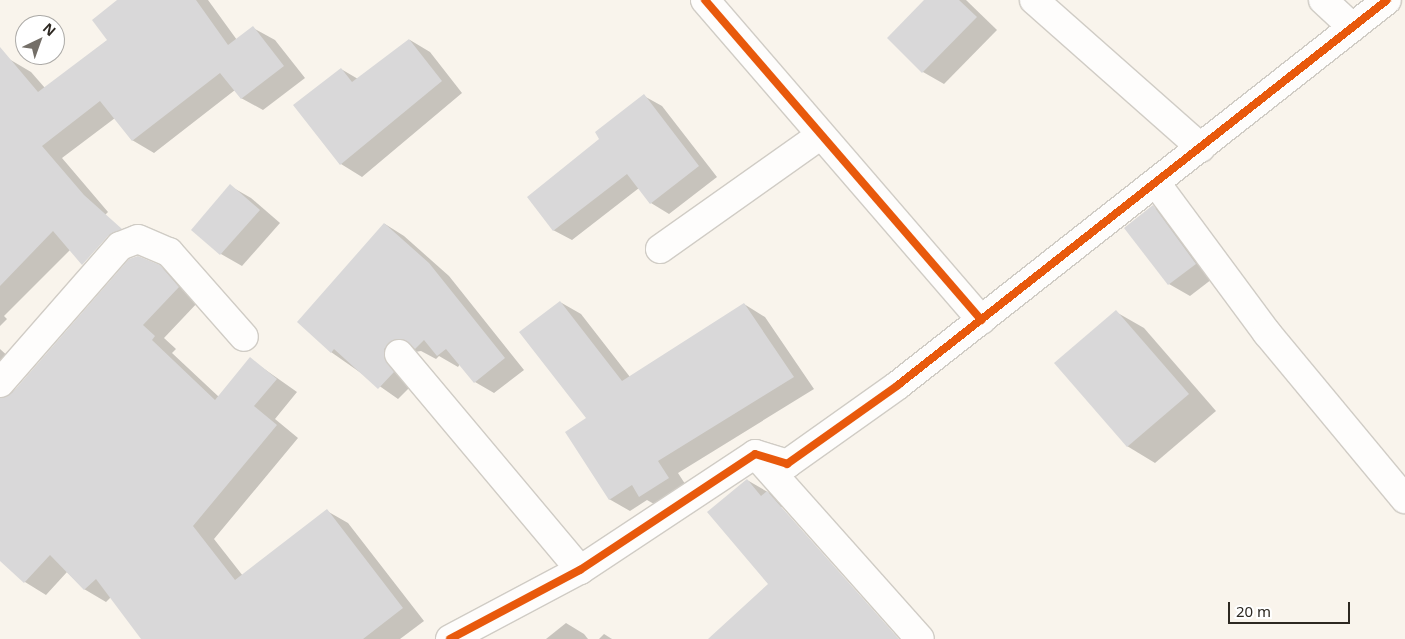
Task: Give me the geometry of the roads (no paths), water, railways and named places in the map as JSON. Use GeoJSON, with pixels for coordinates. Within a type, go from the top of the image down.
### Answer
{"type":"FeatureCollection","features":[{"type":"Feature","properties":{"kind":"street"},"geometry":{"type":"LineString","coordinates":[[705,0],[981,320]]}},
{"type":"Feature","properties":{"kind":"street"},"geometry":{"type":"LineString","coordinates":[[1034,0],[1201,148]]}},
{"type":"Feature","properties":{"kind":"street"},"geometry":{"type":"LineString","coordinates":[[1323,0],[1352,27]]}},
{"type":"Feature","properties":{"kind":"street"},"geometry":{"type":"LineString","coordinates":[[755,454],[788,464],[981,320],[1387,0]]}},
{"type":"Feature","properties":{"kind":"street"},"geometry":{"type":"LineString","coordinates":[[660,249],[821,135]]}},
{"type":"Feature","properties":{"kind":"street"},"geometry":{"type":"LineString","coordinates":[[1156,183],[1267,333],[1405,500]]}},
{"type":"Feature","properties":{"kind":"street"},"geometry":{"type":"LineString","coordinates":[[0,384],[120,246],[138,239],[170,252],[244,337]]}},
{"type":"Feature","properties":{"kind":"street"},"geometry":{"type":"LineString","coordinates":[[399,354],[580,570]]}},
{"type":"Feature","properties":{"kind":"street"},"geometry":{"type":"LineString","coordinates":[[450,639],[491,631],[755,454]]}},
{"type":"Feature","properties":{"kind":"street"},"geometry":{"type":"LineString","coordinates":[[755,454],[920,639]]}}]}
